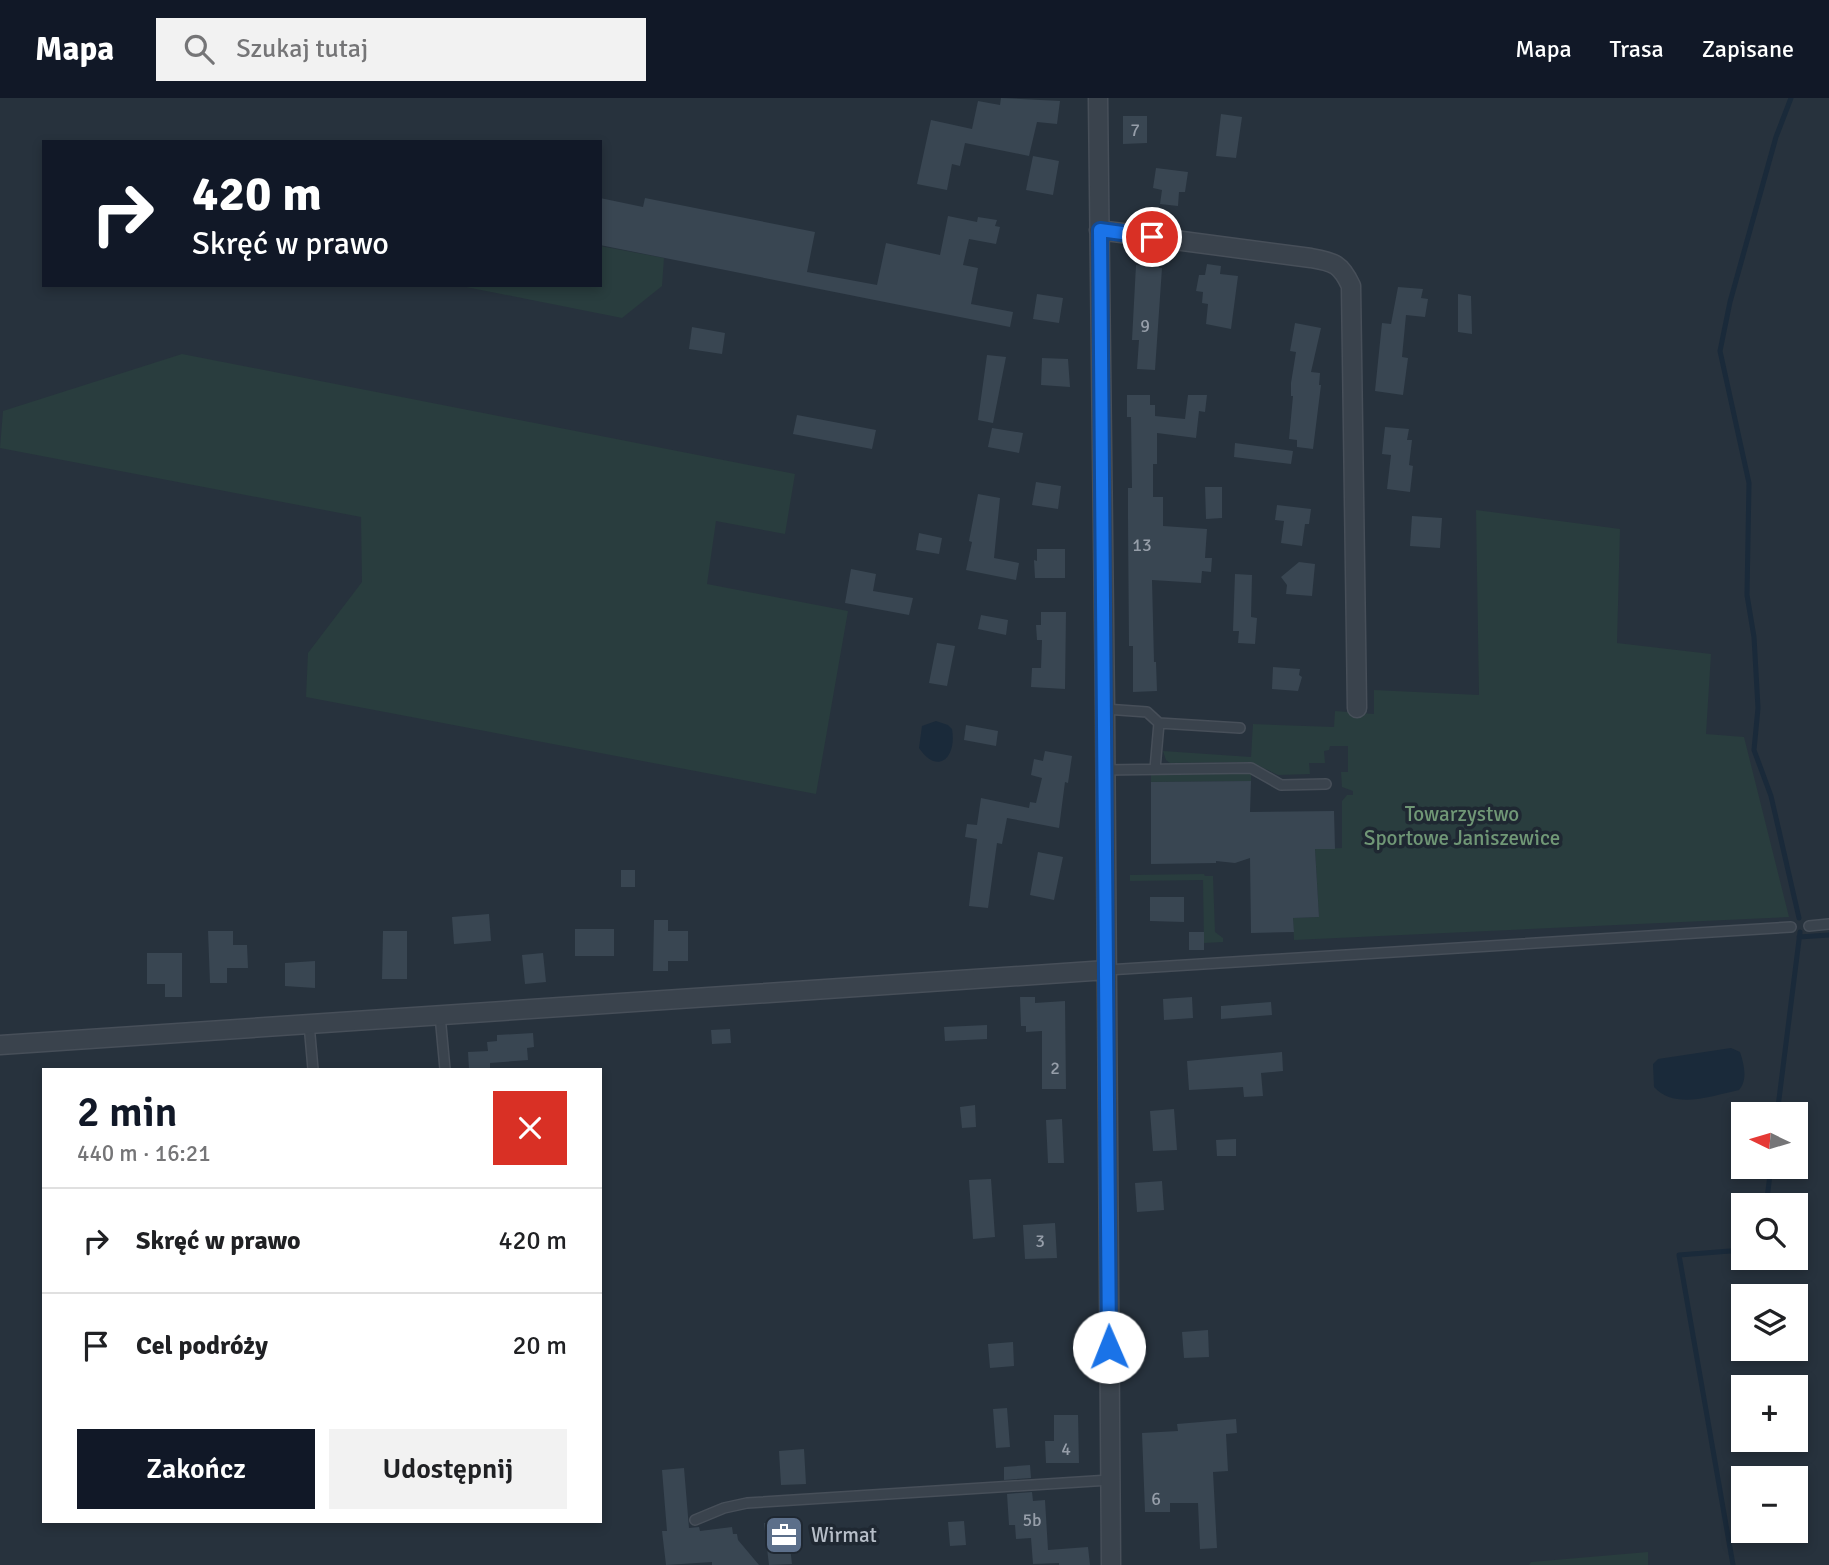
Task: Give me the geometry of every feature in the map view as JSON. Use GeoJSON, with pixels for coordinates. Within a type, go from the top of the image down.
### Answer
{"type":"FeatureCollection","features":[{"type":"Feature","properties":{"kind":"street"},"geometry":{"type":"LineString","coordinates":[[1098,98],[1111,1565]]}},
{"type":"Feature","properties":{"kind":"street"},"geometry":{"type":"LineString","coordinates":[[1100,230],[1311,258],[1331,262],[1344,271],[1351,286],[1357,708]]}},
{"type":"Feature","properties":{"kind":"street"},"geometry":{"type":"LineString","coordinates":[[0,1045],[1107,970]]}},
{"type":"Feature","properties":{"kind":"lane"},"geometry":{"type":"LineString","coordinates":[[1105,709],[1147,712],[1158,723],[1240,728]]}},
{"type":"Feature","properties":{"kind":"lane"},"geometry":{"type":"LineString","coordinates":[[1155,769],[1158,723]]}},
{"type":"Feature","properties":{"kind":"lane"},"geometry":{"type":"LineString","coordinates":[[1105,770],[1251,768],[1281,785],[1326,784]]}},
{"type":"Feature","properties":{"kind":"lane"},"geometry":{"type":"LineString","coordinates":[[1809,926],[1829,924]]}},
{"type":"Feature","properties":{"kind":"lane"},"geometry":{"type":"LineString","coordinates":[[1107,970],[1791,927]]}},
{"type":"Feature","properties":{"kind":"lane"},"geometry":{"type":"LineString","coordinates":[[440,1015],[444,1068]]}},
{"type":"Feature","properties":{"kind":"lane"},"geometry":{"type":"LineString","coordinates":[[310,1024],[313,1068]]}},
{"type":"Feature","properties":{"kind":"lane"},"geometry":{"type":"LineString","coordinates":[[695,1520],[724,1508],[747,1503],[1110,1480]]}},
{"type":"Feature","properties":{"kind":"green space"},"geometry":{"type":"Polygon","coordinates":[[[602,246],[664,258],[662,286],[622,318],[466,287],[602,287],[602,246]]]}},
{"type":"Feature","properties":{"kind":"green space"},"geometry":{"type":"Polygon","coordinates":[[[182,354],[795,474],[785,534],[716,521],[707,584],[848,611],[816,794],[306,697],[308,653],[362,582],[361,517],[0,448],[3,411],[182,354]]]}},
{"type":"Feature","properties":{"kind":"green space","name":"Towarzystwo Sportowe Janiszewice"},"geometry":{"type":"Polygon","coordinates":[[[1476,510],[1620,529],[1617,643],[1711,654],[1706,734],[1744,737],[1789,917],[1294,940],[1293,918],[1319,917],[1315,849],[1342,848],[1342,801],[1347,795],[1353,795],[1353,791],[1342,787],[1341,772],[1348,772],[1348,746],[1330,746],[1329,750],[1324,751],[1325,763],[1309,763],[1310,774],[1278,775],[1251,762],[1170,763],[1163,751],[1251,757],[1253,724],[1334,727],[1335,711],[1374,714],[1374,690],[1479,695],[1476,510]]]}},
{"type":"Feature","properties":{"kind":"green space"},"geometry":{"type":"Polygon","coordinates":[[[1246,771],[1251,774],[1251,781],[1151,782],[1151,773],[1246,771]]]}},
{"type":"Feature","properties":{"kind":"green space"},"geometry":{"type":"Polygon","coordinates":[[[1130,875],[1213,876],[1215,932],[1223,938],[1223,942],[1204,943],[1203,880],[1130,881],[1130,875]]]}},
{"type":"Feature","properties":{"kind":"green space"},"geometry":{"type":"Polygon","coordinates":[[[1648,1552],[1648,1565],[1529,1565],[1531,1562],[1648,1552]]]}},
{"type":"Feature","properties":{"kind":"water"},"geometry":{"type":"Polygon","coordinates":[[[936,721],[952,729],[953,740],[949,755],[939,762],[932,761],[919,748],[922,726],[936,721]]]}},
{"type":"Feature","properties":{"kind":"water"},"geometry":{"type":"Polygon","coordinates":[[[1731,1048],[1740,1052],[1744,1067],[1744,1082],[1739,1090],[1683,1100],[1663,1094],[1654,1087],[1653,1064],[1658,1059],[1731,1048]]]}},
{"type":"Feature","properties":{"kind":"building"},"geometry":{"type":"Polygon","coordinates":[[[1001,98],[1060,101],[1057,124],[1037,122],[1029,156],[965,143],[960,166],[952,164],[947,190],[917,184],[931,120],[972,129],[978,101],[1000,105],[1001,98]]]}},
{"type":"Feature","properties":{"kind":"building"},"geometry":{"type":"Polygon","coordinates":[[[1221,114],[1242,117],[1236,158],[1216,156],[1221,114]]]}},
{"type":"Feature","properties":{"kind":"building"},"geometry":{"type":"Polygon","coordinates":[[[1123,116],[1147,116],[1147,143],[1123,144],[1123,116]]]}},
{"type":"Feature","properties":{"kind":"building"},"geometry":{"type":"Polygon","coordinates":[[[1033,156],[1059,161],[1053,195],[1026,190],[1033,156]]]}},
{"type":"Feature","properties":{"kind":"building"},"geometry":{"type":"Polygon","coordinates":[[[1156,168],[1188,172],[1185,192],[1179,192],[1178,206],[1160,204],[1162,190],[1153,188],[1156,168]]]}},
{"type":"Feature","properties":{"kind":"building"},"geometry":{"type":"Polygon","coordinates":[[[602,198],[643,207],[645,198],[815,232],[807,272],[877,285],[886,243],[940,255],[948,216],[977,222],[978,217],[997,220],[995,226],[1000,227],[996,244],[969,239],[963,265],[978,268],[971,304],[1013,312],[1010,327],[602,245],[602,198]]]}},
{"type":"Feature","properties":{"kind":"building"},"geometry":{"type":"Polygon","coordinates":[[[1207,264],[1221,266],[1220,274],[1238,276],[1231,329],[1206,324],[1208,304],[1202,303],[1203,292],[1196,291],[1199,275],[1205,275],[1207,264]]]}},
{"type":"Feature","properties":{"kind":"building"},"geometry":{"type":"Polygon","coordinates":[[[1136,265],[1162,268],[1155,370],[1137,369],[1139,340],[1132,340],[1136,265]]]}},
{"type":"Feature","properties":{"kind":"building"},"geometry":{"type":"Polygon","coordinates":[[[1398,287],[1423,289],[1421,298],[1428,299],[1425,317],[1406,315],[1402,357],[1408,358],[1403,395],[1375,391],[1382,323],[1391,324],[1398,287]]]}},
{"type":"Feature","properties":{"kind":"building"},"geometry":{"type":"Polygon","coordinates":[[[1037,294],[1063,298],[1059,323],[1033,319],[1037,294]]]}},
{"type":"Feature","properties":{"kind":"building"},"geometry":{"type":"Polygon","coordinates":[[[1458,294],[1471,296],[1472,334],[1458,332],[1458,294]]]}},
{"type":"Feature","properties":{"kind":"building"},"geometry":{"type":"Polygon","coordinates":[[[1295,323],[1321,328],[1311,372],[1320,373],[1321,385],[1313,449],[1297,447],[1297,440],[1289,439],[1293,396],[1291,383],[1296,352],[1290,351],[1295,323]]]}},
{"type":"Feature","properties":{"kind":"building"},"geometry":{"type":"Polygon","coordinates":[[[692,327],[725,333],[722,354],[689,349],[692,327]]]}},
{"type":"Feature","properties":{"kind":"building"},"geometry":{"type":"Polygon","coordinates":[[[987,355],[1006,357],[993,423],[978,420],[987,355]]]}},
{"type":"Feature","properties":{"kind":"building"},"geometry":{"type":"Polygon","coordinates":[[[1042,358],[1068,359],[1070,387],[1041,385],[1042,358]]]}},
{"type":"Feature","properties":{"kind":"building"},"geometry":{"type":"Polygon","coordinates":[[[1127,395],[1150,395],[1150,405],[1155,405],[1155,416],[1185,419],[1188,395],[1207,395],[1205,412],[1199,411],[1196,438],[1157,433],[1153,497],[1163,497],[1163,526],[1207,529],[1205,558],[1212,558],[1211,572],[1202,571],[1201,583],[1152,580],[1157,691],[1133,692],[1133,646],[1129,646],[1128,519],[1128,488],[1132,488],[1131,417],[1127,417],[1127,395]]]}},
{"type":"Feature","properties":{"kind":"building"},"geometry":{"type":"Polygon","coordinates":[[[797,415],[876,430],[872,449],[793,434],[797,415]]]}},
{"type":"Feature","properties":{"kind":"building"},"geometry":{"type":"Polygon","coordinates":[[[1385,427],[1409,429],[1407,440],[1412,440],[1409,465],[1413,466],[1410,492],[1387,489],[1391,455],[1382,454],[1385,427]]]}},
{"type":"Feature","properties":{"kind":"building"},"geometry":{"type":"Polygon","coordinates":[[[992,428],[1023,433],[1019,453],[988,447],[992,428]]]}},
{"type":"Feature","properties":{"kind":"building"},"geometry":{"type":"Polygon","coordinates":[[[1235,443],[1293,451],[1291,464],[1234,457],[1235,443]]]}},
{"type":"Feature","properties":{"kind":"building"},"geometry":{"type":"Polygon","coordinates":[[[1036,482],[1061,486],[1058,509],[1032,505],[1036,482]]]}},
{"type":"Feature","properties":{"kind":"building"},"geometry":{"type":"Polygon","coordinates":[[[1205,487],[1222,487],[1222,518],[1206,519],[1205,487]]]}},
{"type":"Feature","properties":{"kind":"building"},"geometry":{"type":"Polygon","coordinates":[[[978,494],[1000,498],[994,558],[1019,563],[1016,580],[966,570],[978,494]]]}},
{"type":"Feature","properties":{"kind":"building"},"geometry":{"type":"Polygon","coordinates":[[[1277,505],[1311,509],[1309,524],[1305,524],[1302,546],[1281,543],[1284,521],[1275,520],[1277,505]]]}},
{"type":"Feature","properties":{"kind":"building"},"geometry":{"type":"Polygon","coordinates":[[[1412,516],[1442,518],[1440,548],[1410,546],[1412,516]]]}},
{"type":"Feature","properties":{"kind":"building"},"geometry":{"type":"Polygon","coordinates":[[[919,533],[942,538],[939,554],[916,550],[919,533]]]}},
{"type":"Feature","properties":{"kind":"building"},"geometry":{"type":"Polygon","coordinates":[[[1037,549],[1065,549],[1065,578],[1035,578],[1034,560],[1037,561],[1037,549]]]}},
{"type":"Feature","properties":{"kind":"building"},"geometry":{"type":"Polygon","coordinates":[[[1299,562],[1315,564],[1312,596],[1286,594],[1287,585],[1281,577],[1299,562]]]}},
{"type":"Feature","properties":{"kind":"building"},"geometry":{"type":"Polygon","coordinates":[[[851,569],[876,574],[873,591],[913,598],[909,615],[845,603],[851,569]]]}},
{"type":"Feature","properties":{"kind":"building"},"geometry":{"type":"Polygon","coordinates":[[[1235,574],[1252,575],[1251,617],[1257,618],[1255,644],[1238,643],[1239,631],[1233,631],[1235,574]]]}},
{"type":"Feature","properties":{"kind":"building"},"geometry":{"type":"Polygon","coordinates":[[[1041,612],[1066,612],[1065,689],[1031,687],[1032,668],[1041,668],[1042,640],[1037,640],[1036,625],[1041,625],[1041,612]]]}},
{"type":"Feature","properties":{"kind":"building"},"geometry":{"type":"Polygon","coordinates":[[[981,615],[1008,620],[1006,635],[978,629],[981,615]]]}},
{"type":"Feature","properties":{"kind":"building"},"geometry":{"type":"Polygon","coordinates":[[[937,643],[955,646],[947,686],[929,683],[937,643]]]}},
{"type":"Feature","properties":{"kind":"building"},"geometry":{"type":"Polygon","coordinates":[[[1273,667],[1300,669],[1299,675],[1302,677],[1298,691],[1272,689],[1273,667]]]}},
{"type":"Feature","properties":{"kind":"building"},"geometry":{"type":"Polygon","coordinates":[[[966,725],[998,731],[996,746],[964,740],[966,725]]]}},
{"type":"Feature","properties":{"kind":"building"},"geometry":{"type":"Polygon","coordinates":[[[1045,751],[1072,756],[1068,783],[1065,782],[1059,828],[1007,818],[1002,844],[997,843],[988,908],[969,906],[977,839],[965,837],[967,824],[977,825],[981,798],[1029,808],[1030,802],[1036,803],[1042,778],[1031,775],[1034,759],[1043,761],[1045,751]]]}},
{"type":"Feature","properties":{"kind":"building"},"geometry":{"type":"Polygon","coordinates":[[[1251,781],[1250,812],[1334,811],[1335,849],[1315,849],[1319,917],[1293,918],[1294,932],[1251,933],[1250,858],[1235,863],[1216,861],[1151,864],[1151,782],[1251,781]]]}},
{"type":"Feature","properties":{"kind":"building"},"geometry":{"type":"Polygon","coordinates":[[[1038,852],[1063,857],[1054,900],[1030,895],[1038,852]]]}},
{"type":"Feature","properties":{"kind":"building"},"geometry":{"type":"Polygon","coordinates":[[[621,870],[635,870],[635,887],[621,887],[621,870]]]}},
{"type":"Feature","properties":{"kind":"building"},"geometry":{"type":"Polygon","coordinates":[[[1150,897],[1184,897],[1184,922],[1150,921],[1150,897]]]}},
{"type":"Feature","properties":{"kind":"building"},"geometry":{"type":"Polygon","coordinates":[[[489,914],[491,941],[454,944],[452,917],[489,914]]]}},
{"type":"Feature","properties":{"kind":"building"},"geometry":{"type":"Polygon","coordinates":[[[654,920],[668,920],[668,931],[688,931],[688,961],[668,961],[668,971],[653,971],[654,920]]]}},
{"type":"Feature","properties":{"kind":"building"},"geometry":{"type":"Polygon","coordinates":[[[575,929],[614,929],[614,956],[575,956],[575,929]]]}},
{"type":"Feature","properties":{"kind":"building"},"geometry":{"type":"Polygon","coordinates":[[[208,931],[233,931],[233,945],[247,945],[248,968],[227,968],[227,983],[210,983],[208,931]]]}},
{"type":"Feature","properties":{"kind":"building"},"geometry":{"type":"Polygon","coordinates":[[[383,931],[407,931],[407,979],[382,979],[383,931]]]}},
{"type":"Feature","properties":{"kind":"building"},"geometry":{"type":"Polygon","coordinates":[[[1189,932],[1204,932],[1204,950],[1189,950],[1189,932]]]}},
{"type":"Feature","properties":{"kind":"building"},"geometry":{"type":"Polygon","coordinates":[[[147,953],[182,953],[182,997],[165,997],[165,984],[147,984],[147,953]]]}},
{"type":"Feature","properties":{"kind":"building"},"geometry":{"type":"Polygon","coordinates":[[[543,953],[546,982],[525,984],[522,955],[543,953]]]}},
{"type":"Feature","properties":{"kind":"building"},"geometry":{"type":"Polygon","coordinates":[[[315,961],[315,988],[285,986],[285,963],[315,961]]]}},
{"type":"Feature","properties":{"kind":"building"},"geometry":{"type":"Polygon","coordinates":[[[1020,997],[1035,997],[1035,1003],[1065,1001],[1066,1089],[1042,1089],[1042,1031],[1026,1032],[1026,1026],[1021,1026],[1020,997]]]}},
{"type":"Feature","properties":{"kind":"building"},"geometry":{"type":"Polygon","coordinates":[[[1192,997],[1193,1018],[1164,1020],[1163,999],[1192,997]]]}},
{"type":"Feature","properties":{"kind":"building"},"geometry":{"type":"Polygon","coordinates":[[[1271,1002],[1272,1015],[1221,1019],[1221,1006],[1271,1002]]]}},
{"type":"Feature","properties":{"kind":"building"},"geometry":{"type":"Polygon","coordinates":[[[987,1025],[987,1039],[945,1041],[944,1027],[987,1025]]]}},
{"type":"Feature","properties":{"kind":"building"},"geometry":{"type":"Polygon","coordinates":[[[730,1029],[731,1043],[712,1044],[711,1030],[730,1029]]]}},
{"type":"Feature","properties":{"kind":"building"},"geometry":{"type":"Polygon","coordinates":[[[533,1033],[534,1047],[527,1048],[528,1060],[490,1063],[490,1068],[469,1068],[468,1052],[488,1051],[487,1042],[497,1041],[497,1035],[533,1033]]]}},
{"type":"Feature","properties":{"kind":"building"},"geometry":{"type":"Polygon","coordinates":[[[1282,1052],[1283,1071],[1261,1073],[1263,1096],[1244,1097],[1243,1087],[1189,1090],[1187,1061],[1282,1052]]]}},
{"type":"Feature","properties":{"kind":"building"},"geometry":{"type":"Polygon","coordinates":[[[975,1105],[976,1127],[962,1128],[960,1107],[975,1105]]]}},
{"type":"Feature","properties":{"kind":"building"},"geometry":{"type":"Polygon","coordinates":[[[1174,1109],[1177,1150],[1153,1151],[1150,1111],[1174,1109]]]}},
{"type":"Feature","properties":{"kind":"building"},"geometry":{"type":"Polygon","coordinates":[[[1062,1119],[1064,1163],[1048,1163],[1046,1120],[1062,1119]]]}},
{"type":"Feature","properties":{"kind":"building"},"geometry":{"type":"Polygon","coordinates":[[[1236,1139],[1236,1156],[1217,1156],[1216,1140],[1236,1139]]]}},
{"type":"Feature","properties":{"kind":"building"},"geometry":{"type":"Polygon","coordinates":[[[991,1179],[995,1237],[973,1239],[969,1180],[991,1179]]]}},
{"type":"Feature","properties":{"kind":"building"},"geometry":{"type":"Polygon","coordinates":[[[1162,1181],[1164,1210],[1137,1212],[1135,1183],[1162,1181]]]}},
{"type":"Feature","properties":{"kind":"building"},"geometry":{"type":"Polygon","coordinates":[[[1055,1223],[1057,1258],[1025,1259],[1023,1225],[1055,1223]]]}},
{"type":"Feature","properties":{"kind":"building"},"geometry":{"type":"Polygon","coordinates":[[[1208,1330],[1209,1357],[1184,1358],[1182,1332],[1208,1330]]]}},
{"type":"Feature","properties":{"kind":"building"},"geometry":{"type":"Polygon","coordinates":[[[1013,1342],[1014,1366],[990,1368],[988,1344],[1013,1342]]]}},
{"type":"Feature","properties":{"kind":"building"},"geometry":{"type":"Polygon","coordinates":[[[1007,1408],[1010,1447],[996,1448],[993,1409],[1007,1408]]]}},
{"type":"Feature","properties":{"kind":"building"},"geometry":{"type":"Polygon","coordinates":[[[1054,1415],[1078,1415],[1079,1463],[1046,1463],[1045,1441],[1054,1441],[1054,1415]]]}},
{"type":"Feature","properties":{"kind":"building"},"geometry":{"type":"Polygon","coordinates":[[[1236,1419],[1237,1433],[1226,1434],[1228,1471],[1213,1472],[1217,1548],[1200,1549],[1198,1503],[1170,1503],[1170,1512],[1145,1512],[1142,1433],[1178,1431],[1177,1424],[1236,1419]]]}},
{"type":"Feature","properties":{"kind":"building"},"geometry":{"type":"Polygon","coordinates":[[[804,1449],[806,1484],[781,1485],[779,1451],[804,1449]]]}},
{"type":"Feature","properties":{"kind":"building"},"geometry":{"type":"Polygon","coordinates":[[[1030,1465],[1031,1478],[1004,1480],[1004,1467],[1030,1465]]]}},
{"type":"Feature","properties":{"kind":"building"},"geometry":{"type":"Polygon","coordinates":[[[684,1468],[689,1528],[699,1527],[700,1531],[732,1527],[733,1534],[737,1534],[738,1540],[759,1565],[712,1565],[712,1562],[666,1565],[662,1531],[667,1531],[662,1470],[684,1468]]]}},
{"type":"Feature","properties":{"kind":"building"},"geometry":{"type":"Polygon","coordinates":[[[1032,1492],[1033,1501],[1045,1500],[1048,1550],[1088,1547],[1090,1565],[1033,1564],[1031,1538],[1016,1539],[1015,1525],[1009,1525],[1007,1494],[1032,1492]]]}},
{"type":"Feature","properties":{"kind":"building"},"geometry":{"type":"Polygon","coordinates":[[[791,1520],[794,1547],[790,1547],[792,1564],[769,1565],[764,1523],[791,1520]]]}},
{"type":"Feature","properties":{"kind":"building"},"geometry":{"type":"Polygon","coordinates":[[[964,1521],[966,1545],[950,1546],[948,1522],[964,1521]]]}},
{"type":"Feature","properties":{"kind":"waterway"},"geometry":{"type":"LineString","coordinates":[[1791,98],[1776,137],[1730,302],[1720,351],[1749,483],[1747,595],[1754,637],[1758,708],[1754,750],[1771,796],[1799,918]]}},
{"type":"Feature","properties":{"kind":"waterway"},"geometry":{"type":"LineString","coordinates":[[1779,1102],[1800,932]]}},
{"type":"Feature","properties":{"kind":"waterway"},"geometry":{"type":"LineString","coordinates":[[1799,937],[1829,935]]}},
{"type":"Feature","properties":{"kind":"waterway"},"geometry":{"type":"LineString","coordinates":[[1768,1193],[1769,1180]]}},
{"type":"Feature","properties":{"kind":"waterway"},"geometry":{"type":"LineString","coordinates":[[1731,1251],[1679,1255],[1733,1565]]}},
{"type":"Feature","properties":{"kind":"place","name":"Wirmat"},"geometry":{"type":"Point","coordinates":[784,1535]}},
{"type":"Feature","properties":{"kind":"route"},"geometry":{"type":"LineString","coordinates":[[1109,1347],[1100,230],[1152,237]]}}]}
